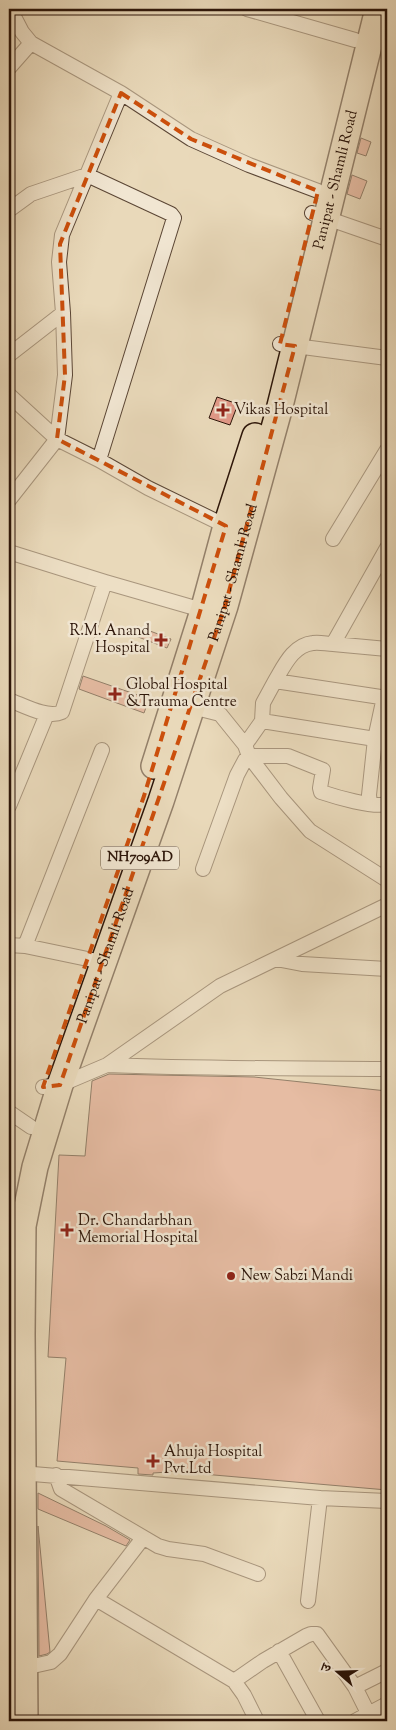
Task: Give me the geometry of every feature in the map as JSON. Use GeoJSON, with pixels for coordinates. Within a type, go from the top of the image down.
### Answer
{"type":"FeatureCollection","features":[{"type":"Feature","properties":{"kind":"highway","name":"Panipat - Shamli Road"},"geometry":{"type":"LineString","coordinates":[[10,1721],[16,1472],[15,1334],[23,1226],[35,1167],[52,1086],[95,960],[144,796],[212,614],[279,410],[288,345],[363,9]]}},
{"type":"Feature","properties":{"kind":"highway","name":"Panipat - Shamli Road"},"geometry":{"type":"LineString","coordinates":[[319,207],[378,9]]}},
{"type":"Feature","properties":{"kind":"highway","name":"Panipat - Shamli Road"},"geometry":{"type":"LineString","coordinates":[[95,960],[161,801],[192,707],[212,614],[226,526],[265,405],[288,345]]}},
{"type":"Feature","properties":{"kind":"highway","name":"Panipat - Shamli Road"},"geometry":{"type":"LineString","coordinates":[[9,1220],[20,1166],[31,1127],[52,1086]]}},
{"type":"Feature","properties":{"kind":"highway","name":"Panipat - Shamli Road"},"geometry":{"type":"LineString","coordinates":[[9,1411],[16,1472],[25,1721]]}},
{"type":"Feature","properties":{"kind":"street"},"geometry":{"type":"LineString","coordinates":[[10,9],[22,32],[31,43],[121,93],[191,140],[249,165],[319,207],[387,239]]}},
{"type":"Feature","properties":{"kind":"street"},"geometry":{"type":"LineString","coordinates":[[247,9],[355,40]]}},
{"type":"Feature","properties":{"kind":"street"},"geometry":{"type":"LineString","coordinates":[[9,68],[31,43]]}},
{"type":"Feature","properties":{"kind":"street"},"geometry":{"type":"LineString","coordinates":[[9,500],[57,439],[65,375],[59,262],[60,244],[62,235],[121,93]]}},
{"type":"Feature","properties":{"kind":"street"},"geometry":{"type":"LineString","coordinates":[[9,210],[31,194],[87,175],[171,214],[174,221],[157,269],[99,460]]}},
{"type":"Feature","properties":{"kind":"street"},"geometry":{"type":"LineString","coordinates":[[9,355],[63,312]]}},
{"type":"Feature","properties":{"kind":"street"},"geometry":{"type":"LineString","coordinates":[[288,345],[387,358]]}},
{"type":"Feature","properties":{"kind":"street"},"geometry":{"type":"LineString","coordinates":[[9,395],[57,439],[148,488],[226,526]]}},
{"type":"Feature","properties":{"kind":"street"},"geometry":{"type":"LineString","coordinates":[[333,538],[387,450]]}},
{"type":"Feature","properties":{"kind":"street"},"geometry":{"type":"LineString","coordinates":[[9,552],[212,614]]}},
{"type":"Feature","properties":{"kind":"street"},"geometry":{"type":"LineString","coordinates":[[333,644],[386,553]]}},
{"type":"Feature","properties":{"kind":"street"},"geometry":{"type":"LineString","coordinates":[[9,700],[47,714],[59,714],[62,712],[105,582]]}},
{"type":"Feature","properties":{"kind":"street"},"geometry":{"type":"LineString","coordinates":[[203,869],[237,775],[262,721],[263,703],[291,654],[313,643],[386,647]]}},
{"type":"Feature","properties":{"kind":"street"},"geometry":{"type":"LineString","coordinates":[[276,681],[386,698],[375,739],[369,795],[370,804]]}},
{"type":"Feature","properties":{"kind":"street"},"geometry":{"type":"LineString","coordinates":[[192,707],[220,714],[281,798],[310,831],[387,880]]}},
{"type":"Feature","properties":{"kind":"street"},"geometry":{"type":"LineString","coordinates":[[9,806],[47,714]]}},
{"type":"Feature","properties":{"kind":"street"},"geometry":{"type":"LineString","coordinates":[[262,721],[375,739]]}},
{"type":"Feature","properties":{"kind":"street"},"geometry":{"type":"LineString","coordinates":[[25,946],[102,750]]}},
{"type":"Feature","properties":{"kind":"street"},"geometry":{"type":"LineString","coordinates":[[247,751],[282,755],[322,769],[324,772],[320,788],[321,792],[370,804],[387,804]]}},
{"type":"Feature","properties":{"kind":"street"},"geometry":{"type":"LineString","coordinates":[[52,1086],[107,1065],[220,986],[387,906]]}},
{"type":"Feature","properties":{"kind":"street"},"geometry":{"type":"LineString","coordinates":[[9,945],[25,946],[95,960]]}},
{"type":"Feature","properties":{"kind":"street"},"geometry":{"type":"LineString","coordinates":[[276,958],[302,964],[387,969]]}},
{"type":"Feature","properties":{"kind":"street"},"geometry":{"type":"LineString","coordinates":[[107,1065],[181,1068],[387,1069]]}},
{"type":"Feature","properties":{"kind":"street"},"geometry":{"type":"LineString","coordinates":[[9,1112],[31,1127]]}},
{"type":"Feature","properties":{"kind":"street"},"geometry":{"type":"LineString","coordinates":[[16,1472],[320,1498],[387,1500]]}},
{"type":"Feature","properties":{"kind":"street"},"geometry":{"type":"LineString","coordinates":[[56,1475],[62,1489],[143,1538],[168,1549],[204,1554],[258,1574]]}},
{"type":"Feature","properties":{"kind":"street"},"geometry":{"type":"LineString","coordinates":[[308,1601],[320,1498]]}},
{"type":"Feature","properties":{"kind":"street"},"geometry":{"type":"LineString","coordinates":[[24,1668],[51,1662],[56,1659],[96,1599],[143,1538]]}},
{"type":"Feature","properties":{"kind":"street"},"geometry":{"type":"LineString","coordinates":[[96,1599],[234,1681],[244,1694],[257,1721]]}},
{"type":"Feature","properties":{"kind":"street"},"geometry":{"type":"LineString","coordinates":[[234,1681],[311,1634],[319,1634],[355,1687],[368,1713]]}},
{"type":"Feature","properties":{"kind":"street"},"geometry":{"type":"LineString","coordinates":[[279,1652],[318,1721]]}},
{"type":"Feature","properties":{"kind":"street"},"geometry":{"type":"LineString","coordinates":[[355,1687],[387,1671]]}},
{"type":"Feature","properties":{"kind":"street"},"geometry":{"type":"LineString","coordinates":[[355,1721],[387,1704]]}},
{"type":"Feature","properties":{"kind":"highlighted area"},"geometry":{"type":"Polygon","coordinates":[[[121,93],[191,139],[318,191],[280,344],[295,346],[225,606],[60,1085],[43,1087],[144,796],[226,526],[57,439],[65,375],[60,244],[121,93]]]}},
{"type":"Feature","properties":{"kind":"building"},"geometry":{"type":"Polygon","coordinates":[[[361,138],[371,142],[366,156],[357,153],[361,138]]]}},
{"type":"Feature","properties":{"kind":"building"},"geometry":{"type":"Polygon","coordinates":[[[352,175],[367,181],[360,199],[347,194],[352,175]]]}},
{"type":"Feature","properties":{"kind":"building"},"geometry":{"type":"Polygon","coordinates":[[[217,397],[238,404],[230,425],[209,418],[217,397]]]}},
{"type":"Feature","properties":{"kind":"building"},"geometry":{"type":"Polygon","coordinates":[[[137,626],[171,639],[167,648],[133,635],[137,626]]]}},
{"type":"Feature","properties":{"kind":"building"},"geometry":{"type":"Polygon","coordinates":[[[83,676],[149,699],[144,713],[79,689],[83,676]]]}},
{"type":"Feature","properties":{"kind":"building","name":"New Sabzi Mandi"},"geometry":{"type":"Polygon","coordinates":[[[109,1074],[254,1077],[387,1091],[387,1490],[168,1471],[153,1473],[153,1475],[138,1474],[138,1468],[57,1461],[66,1358],[48,1357],[59,1155],[85,1156],[92,1081],[109,1074]]]}},
{"type":"Feature","properties":{"kind":"building"},"geometry":{"type":"Polygon","coordinates":[[[38,1493],[106,1526],[130,1540],[126,1546],[38,1509],[38,1493]]]}},
{"type":"Feature","properties":{"kind":"building"},"geometry":{"type":"Polygon","coordinates":[[[38,1526],[50,1652],[39,1656],[38,1526]]]}},
{"type":"Feature","properties":{"kind":"place","name":"Vikas Hospital"},"geometry":{"type":"Point","coordinates":[223,410]}},
{"type":"Feature","properties":{"kind":"place","name":"R.M. Anand Hospital"},"geometry":{"type":"Point","coordinates":[161,640]}},
{"type":"Feature","properties":{"kind":"place","name":"Global Hospital &Trauma Centre"},"geometry":{"type":"Point","coordinates":[115,694]}},
{"type":"Feature","properties":{"kind":"place","name":"Dr. Chandarbhan Memorial Hospital"},"geometry":{"type":"Point","coordinates":[67,1230]}},
{"type":"Feature","properties":{"kind":"place","name":"New Sabzi Mandi"},"geometry":{"type":"Point","coordinates":[231,1276]}},
{"type":"Feature","properties":{"kind":"place","name":"Ahuja Hospital Pvt.Ltd"},"geometry":{"type":"Point","coordinates":[153,1461]}}]}
